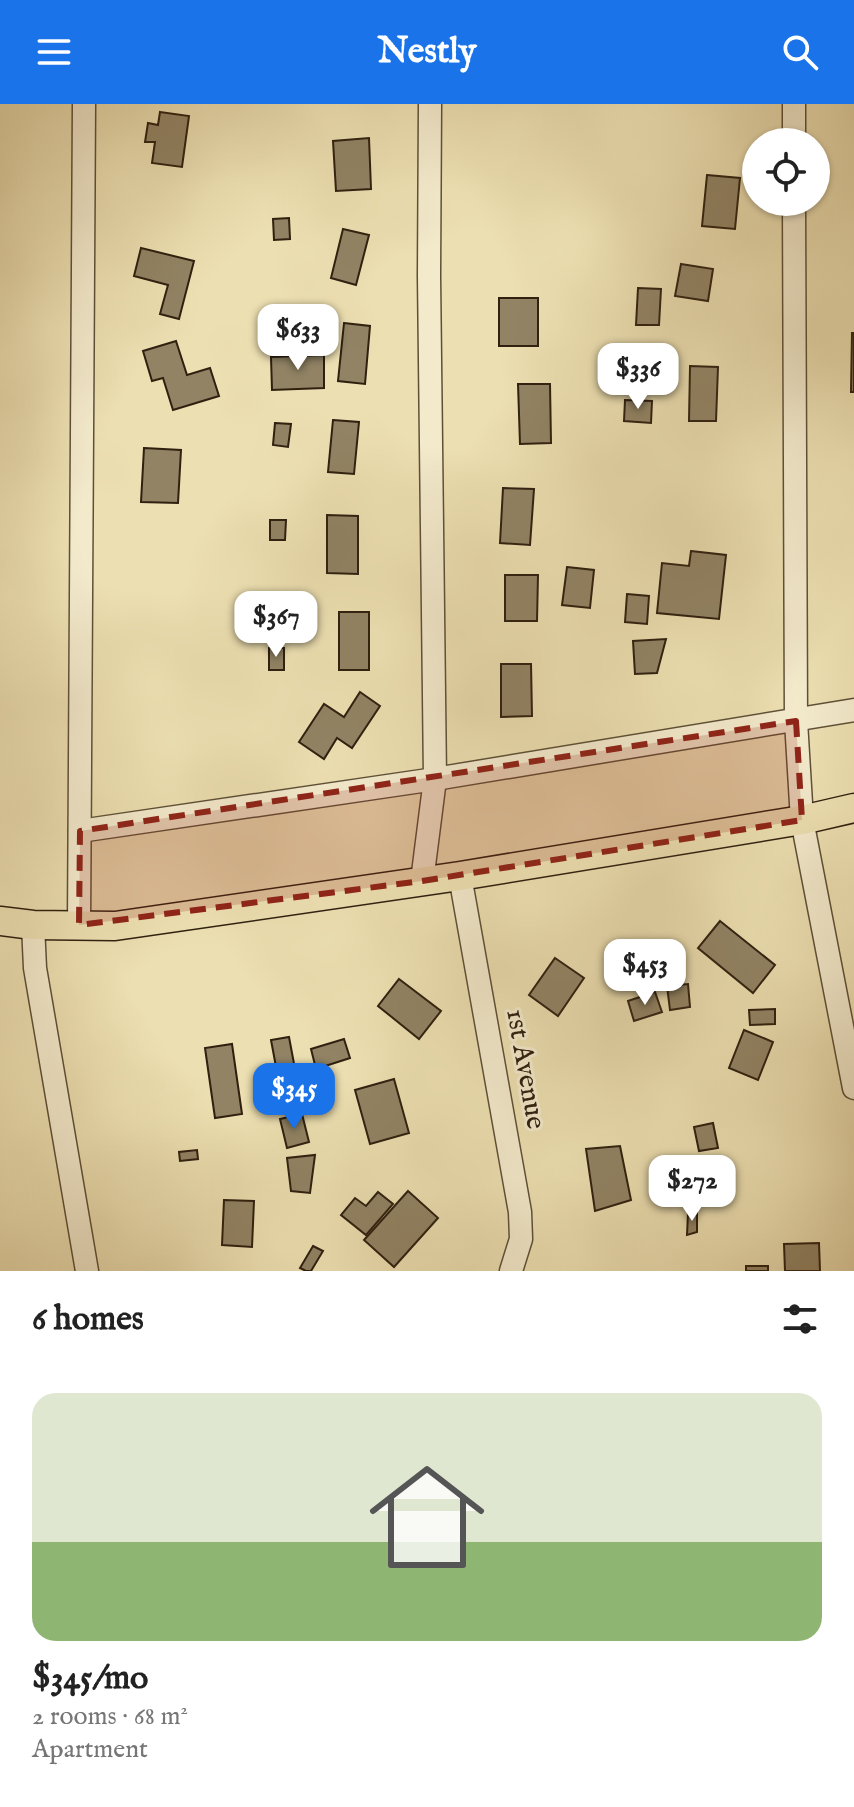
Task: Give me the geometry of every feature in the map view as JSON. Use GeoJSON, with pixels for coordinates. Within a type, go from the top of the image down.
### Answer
{"type":"FeatureCollection","features":[{"type":"Feature","properties":{"kind":"main road"},"geometry":{"type":"LineString","coordinates":[[0,921],[33,925],[115,926],[460,876],[802,820],[854,808]]}},
{"type":"Feature","properties":{"kind":"street"},"geometry":{"type":"LineString","coordinates":[[79,925],[84,104]]}},
{"type":"Feature","properties":{"kind":"street"},"geometry":{"type":"LineString","coordinates":[[422,881],[435,779],[430,104]]}},
{"type":"Feature","properties":{"kind":"street"},"geometry":{"type":"LineString","coordinates":[[794,104],[794,128]]}},
{"type":"Feature","properties":{"kind":"street"},"geometry":{"type":"LineString","coordinates":[[794,216],[796,721],[802,820],[854,1088]]}},
{"type":"Feature","properties":{"kind":"street"},"geometry":{"type":"LineString","coordinates":[[80,831],[435,779],[854,710]]}},
{"type":"Feature","properties":{"kind":"street","name":"1st Avenue"},"geometry":{"type":"LineString","coordinates":[[460,876],[520,1212],[521,1239],[511,1271]]}},
{"type":"Feature","properties":{"kind":"street"},"geometry":{"type":"LineString","coordinates":[[33,925],[35,968],[87,1271]]}},
{"type":"Feature","properties":{"kind":"highlighted area"},"geometry":{"type":"Polygon","coordinates":[[[796,721],[802,820],[422,881],[79,925],[80,831],[796,721]]]}},
{"type":"Feature","properties":{"kind":"building"},"geometry":{"type":"Polygon","coordinates":[[[160,112],[189,116],[182,167],[152,163],[155,142],[145,142],[148,123],[158,125],[160,112]]]}},
{"type":"Feature","properties":{"kind":"building"},"geometry":{"type":"Polygon","coordinates":[[[369,138],[371,189],[336,191],[333,141],[369,138]]]}},
{"type":"Feature","properties":{"kind":"building"},"geometry":{"type":"Polygon","coordinates":[[[707,175],[740,178],[735,229],[702,226],[707,175]]]}},
{"type":"Feature","properties":{"kind":"building"},"geometry":{"type":"Polygon","coordinates":[[[289,218],[290,239],[274,240],[273,219],[289,218]]]}},
{"type":"Feature","properties":{"kind":"building"},"geometry":{"type":"Polygon","coordinates":[[[343,229],[369,235],[356,285],[331,278],[343,229]]]}},
{"type":"Feature","properties":{"kind":"building"},"geometry":{"type":"Polygon","coordinates":[[[141,248],[194,261],[179,319],[160,314],[168,285],[134,276],[141,248]]]}},
{"type":"Feature","properties":{"kind":"building"},"geometry":{"type":"Polygon","coordinates":[[[681,264],[713,269],[708,301],[675,296],[681,264]]]}},
{"type":"Feature","properties":{"kind":"building"},"geometry":{"type":"Polygon","coordinates":[[[638,288],[661,289],[659,325],[636,325],[638,288]]]}},
{"type":"Feature","properties":{"kind":"building"},"geometry":{"type":"Polygon","coordinates":[[[499,298],[538,298],[538,346],[499,346],[499,298]]]}},
{"type":"Feature","properties":{"kind":"building"},"geometry":{"type":"Polygon","coordinates":[[[344,323],[370,326],[365,384],[338,381],[344,323]]]}},
{"type":"Feature","properties":{"kind":"building"},"geometry":{"type":"Polygon","coordinates":[[[854,333],[854,392],[851,392],[854,333]]]}},
{"type":"Feature","properties":{"kind":"building"},"geometry":{"type":"Polygon","coordinates":[[[176,341],[187,375],[210,368],[219,396],[173,410],[163,378],[152,381],[143,351],[176,341]]]}},
{"type":"Feature","properties":{"kind":"building"},"geometry":{"type":"Polygon","coordinates":[[[324,355],[324,388],[272,390],[271,357],[324,355]]]}},
{"type":"Feature","properties":{"kind":"building"},"geometry":{"type":"Polygon","coordinates":[[[690,366],[718,367],[716,421],[689,421],[690,366]]]}},
{"type":"Feature","properties":{"kind":"building"},"geometry":{"type":"Polygon","coordinates":[[[518,384],[550,384],[551,443],[520,444],[518,384]]]}},
{"type":"Feature","properties":{"kind":"building"},"geometry":{"type":"Polygon","coordinates":[[[625,400],[652,401],[651,423],[624,421],[625,400]]]}},
{"type":"Feature","properties":{"kind":"building"},"geometry":{"type":"Polygon","coordinates":[[[333,420],[359,422],[354,474],[328,472],[333,420]]]}},
{"type":"Feature","properties":{"kind":"building"},"geometry":{"type":"Polygon","coordinates":[[[275,423],[291,424],[288,447],[273,445],[275,423]]]}},
{"type":"Feature","properties":{"kind":"building"},"geometry":{"type":"Polygon","coordinates":[[[144,448],[181,450],[178,503],[141,502],[144,448]]]}},
{"type":"Feature","properties":{"kind":"building"},"geometry":{"type":"Polygon","coordinates":[[[503,488],[534,489],[530,545],[500,543],[503,488]]]}},
{"type":"Feature","properties":{"kind":"building"},"geometry":{"type":"Polygon","coordinates":[[[327,515],[358,516],[358,574],[327,573],[327,515]]]}},
{"type":"Feature","properties":{"kind":"building"},"geometry":{"type":"Polygon","coordinates":[[[270,520],[286,520],[285,540],[270,540],[270,520]]]}},
{"type":"Feature","properties":{"kind":"building"},"geometry":{"type":"Polygon","coordinates":[[[691,551],[726,555],[719,619],[657,613],[662,563],[689,566],[691,551]]]}},
{"type":"Feature","properties":{"kind":"building"},"geometry":{"type":"Polygon","coordinates":[[[567,567],[594,570],[590,608],[562,605],[567,567]]]}},
{"type":"Feature","properties":{"kind":"building"},"geometry":{"type":"Polygon","coordinates":[[[505,575],[538,575],[537,621],[505,621],[505,575]]]}},
{"type":"Feature","properties":{"kind":"building"},"geometry":{"type":"Polygon","coordinates":[[[627,594],[649,596],[647,624],[625,622],[627,594]]]}},
{"type":"Feature","properties":{"kind":"building"},"geometry":{"type":"Polygon","coordinates":[[[339,612],[369,612],[369,670],[339,670],[339,612]]]}},
{"type":"Feature","properties":{"kind":"building"},"geometry":{"type":"Polygon","coordinates":[[[666,639],[657,673],[635,674],[633,641],[666,639]]]}},
{"type":"Feature","properties":{"kind":"building"},"geometry":{"type":"Polygon","coordinates":[[[269,648],[284,648],[284,670],[269,670],[269,648]]]}},
{"type":"Feature","properties":{"kind":"building"},"geometry":{"type":"Polygon","coordinates":[[[501,664],[531,664],[532,716],[501,717],[501,664]]]}},
{"type":"Feature","properties":{"kind":"building"},"geometry":{"type":"Polygon","coordinates":[[[360,692],[380,706],[352,748],[337,738],[324,759],[299,742],[324,704],[344,717],[360,692]]]}},
{"type":"Feature","properties":{"kind":"building"},"geometry":{"type":"Polygon","coordinates":[[[720,921],[775,965],[753,993],[698,948],[720,921]]]}},
{"type":"Feature","properties":{"kind":"building"},"geometry":{"type":"Polygon","coordinates":[[[555,958],[584,978],[558,1016],[529,995],[555,958]]]}},
{"type":"Feature","properties":{"kind":"building"},"geometry":{"type":"Polygon","coordinates":[[[399,979],[441,1011],[419,1039],[378,1006],[399,979]]]}},
{"type":"Feature","properties":{"kind":"building"},"geometry":{"type":"Polygon","coordinates":[[[688,984],[690,1007],[670,1010],[667,986],[688,984]]]}},
{"type":"Feature","properties":{"kind":"building"},"geometry":{"type":"Polygon","coordinates":[[[655,992],[662,1012],[634,1021],[628,1001],[655,992]]]}},
{"type":"Feature","properties":{"kind":"building"},"geometry":{"type":"Polygon","coordinates":[[[775,1009],[775,1024],[750,1025],[749,1010],[775,1009]]]}},
{"type":"Feature","properties":{"kind":"building"},"geometry":{"type":"Polygon","coordinates":[[[744,1030],[773,1042],[758,1080],[729,1068],[744,1030]]]}},
{"type":"Feature","properties":{"kind":"building"},"geometry":{"type":"Polygon","coordinates":[[[289,1037],[295,1069],[277,1072],[271,1040],[289,1037]]]}},
{"type":"Feature","properties":{"kind":"building"},"geometry":{"type":"Polygon","coordinates":[[[344,1039],[350,1058],[316,1069],[311,1049],[344,1039]]]}},
{"type":"Feature","properties":{"kind":"building"},"geometry":{"type":"Polygon","coordinates":[[[232,1044],[242,1114],[215,1118],[205,1048],[232,1044]]]}},
{"type":"Feature","properties":{"kind":"building"},"geometry":{"type":"Polygon","coordinates":[[[394,1079],[409,1133],[370,1144],[355,1090],[394,1079]]]}},
{"type":"Feature","properties":{"kind":"building"},"geometry":{"type":"Polygon","coordinates":[[[302,1114],[309,1142],[287,1148],[280,1119],[302,1114]]]}},
{"type":"Feature","properties":{"kind":"building"},"geometry":{"type":"Polygon","coordinates":[[[713,1123],[718,1148],[699,1151],[694,1127],[713,1123]]]}},
{"type":"Feature","properties":{"kind":"building"},"geometry":{"type":"Polygon","coordinates":[[[620,1146],[631,1200],[595,1211],[586,1149],[620,1146]]]}},
{"type":"Feature","properties":{"kind":"building"},"geometry":{"type":"Polygon","coordinates":[[[197,1150],[198,1159],[180,1161],[179,1152],[197,1150]]]}},
{"type":"Feature","properties":{"kind":"building"},"geometry":{"type":"Polygon","coordinates":[[[315,1155],[310,1193],[291,1191],[287,1158],[315,1155]]]}},
{"type":"Feature","properties":{"kind":"building"},"geometry":{"type":"Polygon","coordinates":[[[408,1191],[438,1218],[394,1267],[364,1240],[408,1191]]]}},
{"type":"Feature","properties":{"kind":"building"},"geometry":{"type":"Polygon","coordinates":[[[378,1192],[393,1204],[366,1235],[341,1215],[355,1198],[366,1206],[378,1192]]]}},
{"type":"Feature","properties":{"kind":"building"},"geometry":{"type":"Polygon","coordinates":[[[224,1200],[254,1201],[252,1247],[222,1245],[224,1200]]]}},
{"type":"Feature","properties":{"kind":"building"},"geometry":{"type":"Polygon","coordinates":[[[688,1213],[697,1213],[697,1232],[687,1235],[688,1213]]]}},
{"type":"Feature","properties":{"kind":"building"},"geometry":{"type":"Polygon","coordinates":[[[819,1243],[820,1271],[785,1271],[784,1244],[819,1243]]]}},
{"type":"Feature","properties":{"kind":"building"},"geometry":{"type":"Polygon","coordinates":[[[313,1246],[323,1251],[311,1271],[306,1271],[300,1268],[313,1246]]]}},
{"type":"Feature","properties":{"kind":"building"},"geometry":{"type":"Polygon","coordinates":[[[746,1266],[768,1266],[768,1271],[746,1271],[746,1266]]]}}]}
